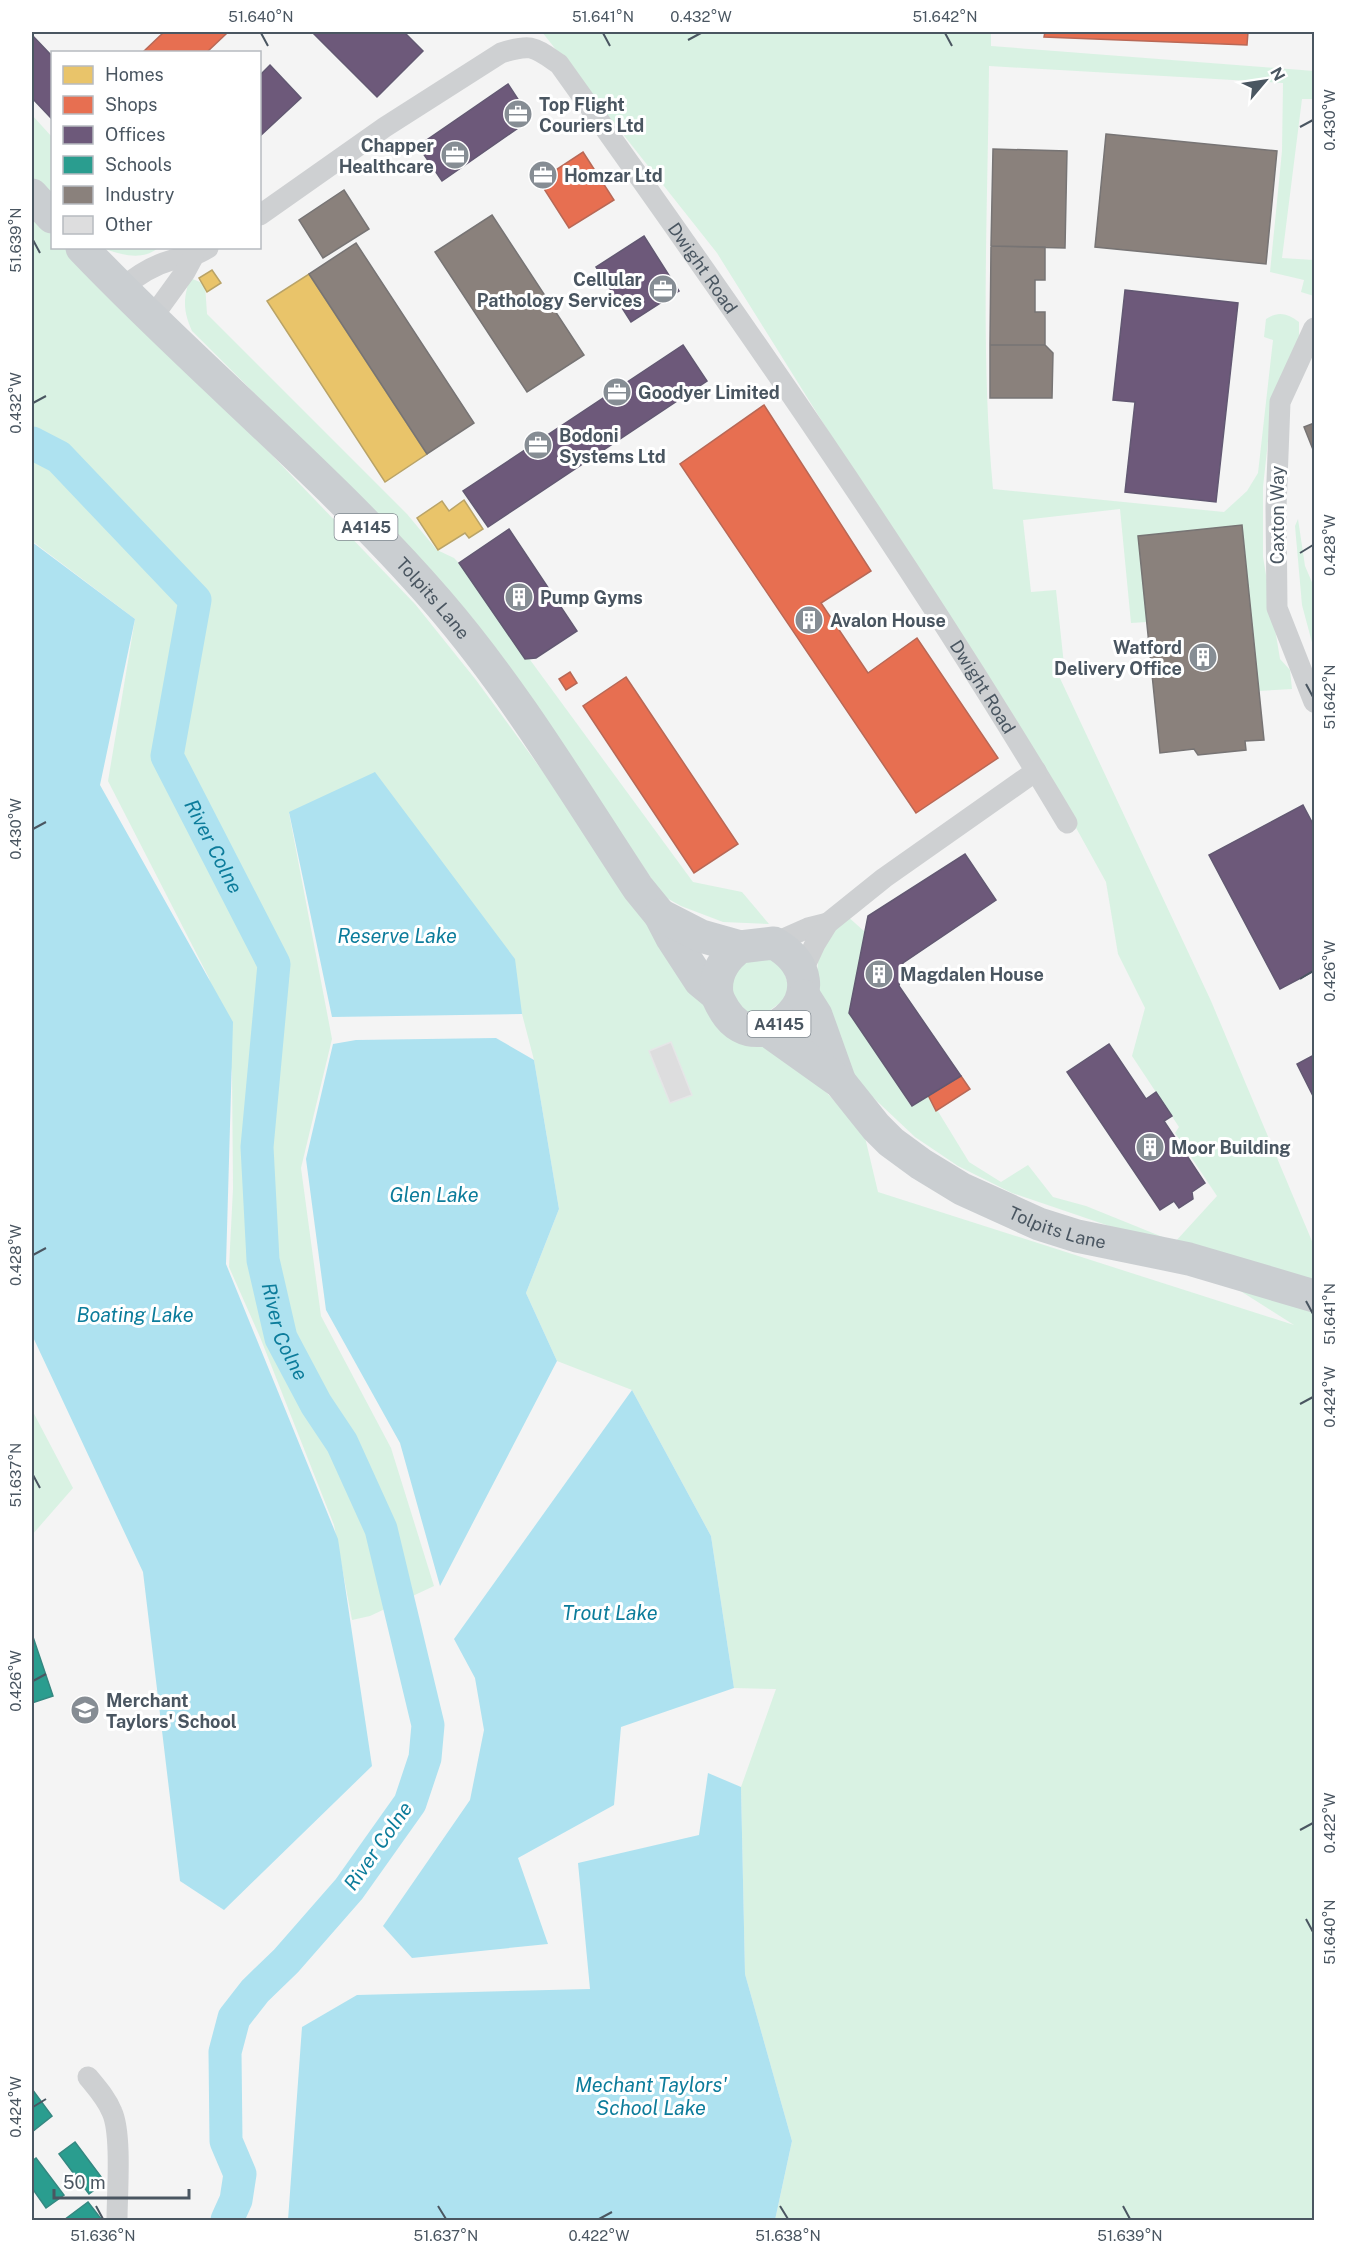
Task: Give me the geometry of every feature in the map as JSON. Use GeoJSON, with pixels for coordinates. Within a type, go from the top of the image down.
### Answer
{"type":"FeatureCollection","features":[{"type":"Feature","properties":{"kind":"main road"},"geometry":{"type":"LineString","coordinates":[[32,195],[51,216]]}},
{"type":"Feature","properties":{"kind":"main road","name":"Tolpits Lane"},"geometry":{"type":"LineString","coordinates":[[82,249],[151,319],[303,462],[438,603],[493,670],[638,888],[660,915],[700,981],[717,995],[731,1020],[754,1030],[767,1030],[840,1082],[891,1142],[962,1189],[1038,1224],[1077,1236],[1189,1259],[1314,1296]]}},
{"type":"Feature","properties":{"kind":"main road","name":"Tolpits Lane"},"geometry":{"type":"LineString","coordinates":[[660,915],[701,936],[740,947],[774,943],[795,958],[840,1082]]}},
{"type":"Feature","properties":{"kind":"main road"},"geometry":{"type":"LineString","coordinates":[[717,995],[717,979],[722,966],[740,947]]}},
{"type":"Feature","properties":{"kind":"main road","name":"A4145"},"geometry":{"type":"LineString","coordinates":[[767,1030],[783,1022],[796,1011],[803,984]]}},
{"type":"Feature","properties":{"kind":"street","name":"Dwight Road"},"geometry":{"type":"LineString","coordinates":[[261,214],[386,127],[501,53],[517,48],[535,48],[559,64],[721,291],[896,552],[1067,823]]}},
{"type":"Feature","properties":{"kind":"street"},"geometry":{"type":"LineString","coordinates":[[121,289],[138,276],[171,260],[200,252]]}},
{"type":"Feature","properties":{"kind":"street"},"geometry":{"type":"LineString","coordinates":[[151,319],[200,252]]}},
{"type":"Feature","properties":{"kind":"street","name":"Caxton Way"},"geometry":{"type":"LineString","coordinates":[[1314,328],[1280,402],[1276,507],[1277,608],[1314,702]]}},
{"type":"Feature","properties":{"kind":"street"},"geometry":{"type":"LineString","coordinates":[[803,984],[815,944],[828,923],[884,878],[1036,771]]}},
{"type":"Feature","properties":{"kind":"street"},"geometry":{"type":"LineString","coordinates":[[774,943],[808,928],[828,923]]}},
{"type":"Feature","properties":{"kind":"street"},"geometry":{"type":"LineString","coordinates":[[88,2077],[106,2099],[114,2115],[117,2149],[117,2220]]}},
{"type":"Feature","properties":{"kind":"green space"},"geometry":{"type":"Polygon","coordinates":[[[542,32],[991,32],[991,46],[1314,71],[1314,99],[1302,99],[1282,258],[1314,260],[1314,296],[1301,292],[1304,280],[1270,272],[1282,151],[1283,83],[989,66],[986,331],[993,489],[1224,512],[1247,491],[1258,473],[1273,340],[1264,337],[1266,319],[1282,314],[1299,322],[1299,337],[1269,432],[1263,487],[1263,557],[1280,659],[1290,670],[1292,689],[1259,691],[1242,525],[1138,536],[1147,622],[1131,623],[1120,509],[1023,520],[1031,592],[1056,590],[1065,674],[1058,674],[1211,1001],[1314,1246],[1314,2220],[775,2220],[792,2141],[745,1974],[741,1787],[776,1689],[734,1688],[711,1536],[632,1390],[557,1361],[526,1293],[559,1209],[534,1060],[522,1014],[289,813],[332,1039],[301,1168],[321,1316],[391,1448],[434,1586],[370,1616],[352,1620],[334,1525],[260,1337],[229,1267],[233,1189],[232,1072],[209,978],[108,781],[135,619],[32,541],[32,204],[51,225],[51,249],[74,249],[415,604],[476,680],[700,987],[801,1065],[864,1133],[878,1192],[1294,1325],[1171,1247],[1012,1193],[958,1166],[915,1137],[862,1087],[847,1063],[822,1007],[817,972],[819,953],[846,915],[865,932],[849,1013],[911,1106],[928,1095],[969,1162],[1001,1182],[1028,1165],[1053,1197],[1086,1206],[1175,1242],[1217,1196],[1175,1133],[1179,1127],[1132,1056],[1145,1008],[1118,954],[1106,882],[1043,768],[913,567],[717,253],[542,32]]]}},
{"type":"Feature","properties":{"kind":"green space"},"geometry":{"type":"Polygon","coordinates":[[[32,115],[51,136],[51,198],[32,178],[32,115]]]}},
{"type":"Feature","properties":{"kind":"green space"},"geometry":{"type":"Polygon","coordinates":[[[106,249],[156,249],[138,256],[106,249]]]}},
{"type":"Feature","properties":{"kind":"green space"},"geometry":{"type":"Polygon","coordinates":[[[190,278],[205,284],[207,314],[407,514],[437,550],[459,563],[693,882],[742,892],[769,924],[723,922],[681,906],[663,896],[519,681],[396,534],[192,331],[185,305],[190,278]]]}},
{"type":"Feature","properties":{"kind":"green space"},"geometry":{"type":"Polygon","coordinates":[[[1298,519],[1305,566],[1314,587],[1314,650],[1302,605],[1295,526],[1298,519]]]}},
{"type":"Feature","properties":{"kind":"green space"},"geometry":{"type":"Polygon","coordinates":[[[763,955],[782,964],[791,995],[758,1019],[732,1003],[731,982],[737,966],[763,955]]]}},
{"type":"Feature","properties":{"kind":"green space"},"geometry":{"type":"Polygon","coordinates":[[[32,1410],[73,1488],[32,1535],[32,1410]]]}},
{"type":"Feature","properties":{"kind":"water","name":"Boating Lake"},"geometry":{"type":"Polygon","coordinates":[[[32,542],[135,619],[100,785],[233,1022],[226,1264],[338,1539],[372,1766],[224,1910],[180,1881],[143,1572],[32,1335],[32,542]]]}},
{"type":"Feature","properties":{"kind":"water","name":"Reserve Lake"},"geometry":{"type":"Polygon","coordinates":[[[375,772],[515,959],[522,1014],[332,1017],[289,812],[375,772]]]}},
{"type":"Feature","properties":{"kind":"water","name":"Glen Lake"},"geometry":{"type":"Polygon","coordinates":[[[496,1038],[534,1060],[559,1209],[526,1293],[557,1361],[440,1586],[400,1443],[326,1310],[306,1159],[333,1044],[356,1040],[496,1038]]]}},
{"type":"Feature","properties":{"kind":"water","name":"Trout Lake"},"geometry":{"type":"Polygon","coordinates":[[[632,1390],[711,1536],[734,1688],[621,1727],[614,1805],[518,1858],[548,1944],[412,1958],[383,1926],[470,1800],[484,1730],[475,1678],[454,1639],[632,1390]]]}},
{"type":"Feature","properties":{"kind":"water","name":"Mechant Taylors' School Lake"},"geometry":{"type":"Polygon","coordinates":[[[708,1773],[741,1787],[745,1974],[792,2141],[775,2220],[288,2220],[302,2027],[357,1995],[590,1989],[578,1863],[699,1835],[708,1773]]]}},
{"type":"Feature","properties":{"kind":"building: Homes"},"geometry":{"type":"Polygon","coordinates":[[[212,270],[221,283],[207,292],[199,278],[212,270]]]}},
{"type":"Feature","properties":{"kind":"building: Homes"},"geometry":{"type":"Polygon","coordinates":[[[309,274],[427,454],[385,482],[267,301],[309,274]]]}},
{"type":"Feature","properties":{"kind":"building: Homes"},"geometry":{"type":"Polygon","coordinates":[[[464,500],[483,529],[469,538],[465,533],[438,550],[417,518],[442,501],[449,511],[464,500]]]}},
{"type":"Feature","properties":{"kind":"building: Shops"},"geometry":{"type":"Polygon","coordinates":[[[164,32],[224,32],[226,34],[208,51],[144,51],[164,32]]]}},
{"type":"Feature","properties":{"kind":"building: Shops"},"geometry":{"type":"Polygon","coordinates":[[[1045,32],[1248,32],[1247,45],[1044,37],[1045,32]]]}},
{"type":"Feature","properties":{"kind":"building: Shops"},"geometry":{"type":"Polygon","coordinates":[[[583,152],[614,200],[569,228],[539,181],[583,152]]]}},
{"type":"Feature","properties":{"kind":"building: Shops","name":"Avalon House"},"geometry":{"type":"Polygon","coordinates":[[[764,405],[871,571],[821,603],[868,673],[917,638],[998,758],[916,813],[680,464],[764,405]]]}},
{"type":"Feature","properties":{"kind":"building: Shops"},"geometry":{"type":"Polygon","coordinates":[[[570,672],[577,683],[566,690],[559,679],[570,672]]]}},
{"type":"Feature","properties":{"kind":"building: Shops"},"geometry":{"type":"Polygon","coordinates":[[[626,677],[738,844],[694,873],[583,706],[626,677]]]}},
{"type":"Feature","properties":{"kind":"building: Shops"},"geometry":{"type":"Polygon","coordinates":[[[961,1076],[970,1089],[936,1111],[928,1095],[961,1076]]]}},
{"type":"Feature","properties":{"kind":"building: Offices"},"geometry":{"type":"Polygon","coordinates":[[[312,32],[404,32],[423,51],[377,97],[312,32]]]}},
{"type":"Feature","properties":{"kind":"building: Offices"},"geometry":{"type":"Polygon","coordinates":[[[32,35],[51,55],[51,118],[32,98],[32,35]]]}},
{"type":"Feature","properties":{"kind":"building: Offices"},"geometry":{"type":"Polygon","coordinates":[[[270,65],[301,98],[261,135],[261,74],[270,65]]]}},
{"type":"Feature","properties":{"kind":"building: Offices"},"geometry":{"type":"Polygon","coordinates":[[[508,84],[531,119],[442,181],[418,146],[508,84]]]}},
{"type":"Feature","properties":{"kind":"building: Offices"},"geometry":{"type":"Polygon","coordinates":[[[644,236],[679,291],[631,322],[596,267],[644,236]]]}},
{"type":"Feature","properties":{"kind":"building: Offices"},"geometry":{"type":"Polygon","coordinates":[[[1125,290],[1238,303],[1216,502],[1125,492],[1135,402],[1113,400],[1125,290]]]}},
{"type":"Feature","properties":{"kind":"building: Offices"},"geometry":{"type":"Polygon","coordinates":[[[683,345],[707,381],[488,527],[463,491],[683,345]]]}},
{"type":"Feature","properties":{"kind":"building: Offices","name":"Pump Gyms"},"geometry":{"type":"Polygon","coordinates":[[[509,529],[577,631],[536,658],[525,659],[459,563],[509,529]]]}},
{"type":"Feature","properties":{"kind":"building: Offices"},"geometry":{"type":"Polygon","coordinates":[[[1303,805],[1314,826],[1314,971],[1280,989],[1209,855],[1303,805]]]}},
{"type":"Feature","properties":{"kind":"building: Offices","name":"Magdalen House"},"geometry":{"type":"Polygon","coordinates":[[[965,854],[996,900],[903,963],[899,986],[961,1076],[912,1106],[849,1013],[868,916],[965,854]]]}},
{"type":"Feature","properties":{"kind":"building: Offices","name":"Moor Building"},"geometry":{"type":"Polygon","coordinates":[[[1109,1044],[1146,1099],[1156,1092],[1172,1116],[1164,1121],[1205,1183],[1192,1192],[1193,1199],[1179,1208],[1174,1201],[1160,1210],[1067,1072],[1109,1044]]]}},
{"type":"Feature","properties":{"kind":"building: Offices"},"geometry":{"type":"Polygon","coordinates":[[[1314,1055],[1314,1098],[1297,1064],[1314,1055]]]}},
{"type":"Feature","properties":{"kind":"building: Schools"},"geometry":{"type":"Polygon","coordinates":[[[32,1634],[53,1696],[32,1703],[32,1634]]]}},
{"type":"Feature","properties":{"kind":"building: Schools"},"geometry":{"type":"Polygon","coordinates":[[[32,2089],[52,2116],[32,2132],[32,2089]]]}},
{"type":"Feature","properties":{"kind":"building: Schools"},"geometry":{"type":"Polygon","coordinates":[[[75,2142],[105,2182],[89,2194],[59,2154],[75,2142]]]}},
{"type":"Feature","properties":{"kind":"building: Schools"},"geometry":{"type":"Polygon","coordinates":[[[36,2158],[64,2195],[46,2208],[32,2188],[32,2161],[36,2158]]]}},
{"type":"Feature","properties":{"kind":"building: Schools"},"geometry":{"type":"Polygon","coordinates":[[[88,2202],[102,2220],[64,2220],[88,2202]]]}},
{"type":"Feature","properties":{"kind":"building: Industry"},"geometry":{"type":"Polygon","coordinates":[[[1106,134],[1277,151],[1266,264],[1095,247],[1106,134]]]}},
{"type":"Feature","properties":{"kind":"building: Industry"},"geometry":{"type":"Polygon","coordinates":[[[993,149],[1067,151],[1065,248],[991,246],[993,149]]]}},
{"type":"Feature","properties":{"kind":"building: Industry"},"geometry":{"type":"Polygon","coordinates":[[[344,190],[369,229],[323,258],[299,220],[344,190]]]}},
{"type":"Feature","properties":{"kind":"building: Industry"},"geometry":{"type":"Polygon","coordinates":[[[492,215],[584,355],[527,392],[435,252],[492,215]]]}},
{"type":"Feature","properties":{"kind":"building: Industry"},"geometry":{"type":"Polygon","coordinates":[[[356,243],[474,423],[427,454],[309,274],[356,243]]]}},
{"type":"Feature","properties":{"kind":"building: Industry"},"geometry":{"type":"Polygon","coordinates":[[[991,246],[1045,247],[1045,280],[1035,280],[1035,312],[1045,312],[1045,345],[990,345],[991,246]]]}},
{"type":"Feature","properties":{"kind":"building: Industry"},"geometry":{"type":"Polygon","coordinates":[[[990,345],[1045,345],[1053,353],[1052,398],[990,398],[990,345]]]}},
{"type":"Feature","properties":{"kind":"building: Industry"},"geometry":{"type":"Polygon","coordinates":[[[1314,423],[1314,452],[1304,427],[1314,423]]]}},
{"type":"Feature","properties":{"kind":"building: Industry","name":"Watford Delivery Office"},"geometry":{"type":"Polygon","coordinates":[[[1242,525],[1264,740],[1245,741],[1246,750],[1198,755],[1194,749],[1160,753],[1138,536],[1242,525]]]}},
{"type":"Feature","properties":{"kind":"building: Other"},"geometry":{"type":"Polygon","coordinates":[[[671,1042],[692,1095],[670,1103],[649,1051],[671,1042]]]}},
{"type":"Feature","properties":{"kind":"waterway","name":"River Colne"},"geometry":{"type":"LineString","coordinates":[[32,443],[59,457],[195,600],[167,756],[274,964],[257,1147],[263,1260],[281,1338],[316,1404],[342,1443],[381,1529],[428,1725],[425,1758],[410,1803],[349,1889],[286,1961],[255,1991],[234,2018],[225,2052],[226,2141],[240,2174],[236,2200],[227,2220]]}},
{"type":"Feature","properties":{"kind":"place","name":"Top Flight Couriers Ltd"},"geometry":{"type":"Point","coordinates":[518,114]}},
{"type":"Feature","properties":{"kind":"place","name":"Chapper Healthcare"},"geometry":{"type":"Point","coordinates":[455,155]}},
{"type":"Feature","properties":{"kind":"place","name":"Homzar Ltd"},"geometry":{"type":"Point","coordinates":[543,175]}},
{"type":"Feature","properties":{"kind":"place","name":"Cellular Pathology Services"},"geometry":{"type":"Point","coordinates":[663,289]}},
{"type":"Feature","properties":{"kind":"place","name":"Goodyer Limited"},"geometry":{"type":"Point","coordinates":[617,392]}},
{"type":"Feature","properties":{"kind":"place","name":"Bodoni Systems Ltd"},"geometry":{"type":"Point","coordinates":[538,445]}},
{"type":"Feature","properties":{"kind":"place","name":"Pump Gyms"},"geometry":{"type":"Point","coordinates":[519,597]}},
{"type":"Feature","properties":{"kind":"place","name":"Avalon House"},"geometry":{"type":"Point","coordinates":[809,620]}},
{"type":"Feature","properties":{"kind":"place","name":"Watford Delivery Office"},"geometry":{"type":"Point","coordinates":[1203,657]}},
{"type":"Feature","properties":{"kind":"place","name":"Magdalen House"},"geometry":{"type":"Point","coordinates":[879,974]}},
{"type":"Feature","properties":{"kind":"place","name":"Moor Building"},"geometry":{"type":"Point","coordinates":[1150,1147]}},
{"type":"Feature","properties":{"kind":"place","name":"Merchant Taylors' School"},"geometry":{"type":"Point","coordinates":[85,1710]}}]}
